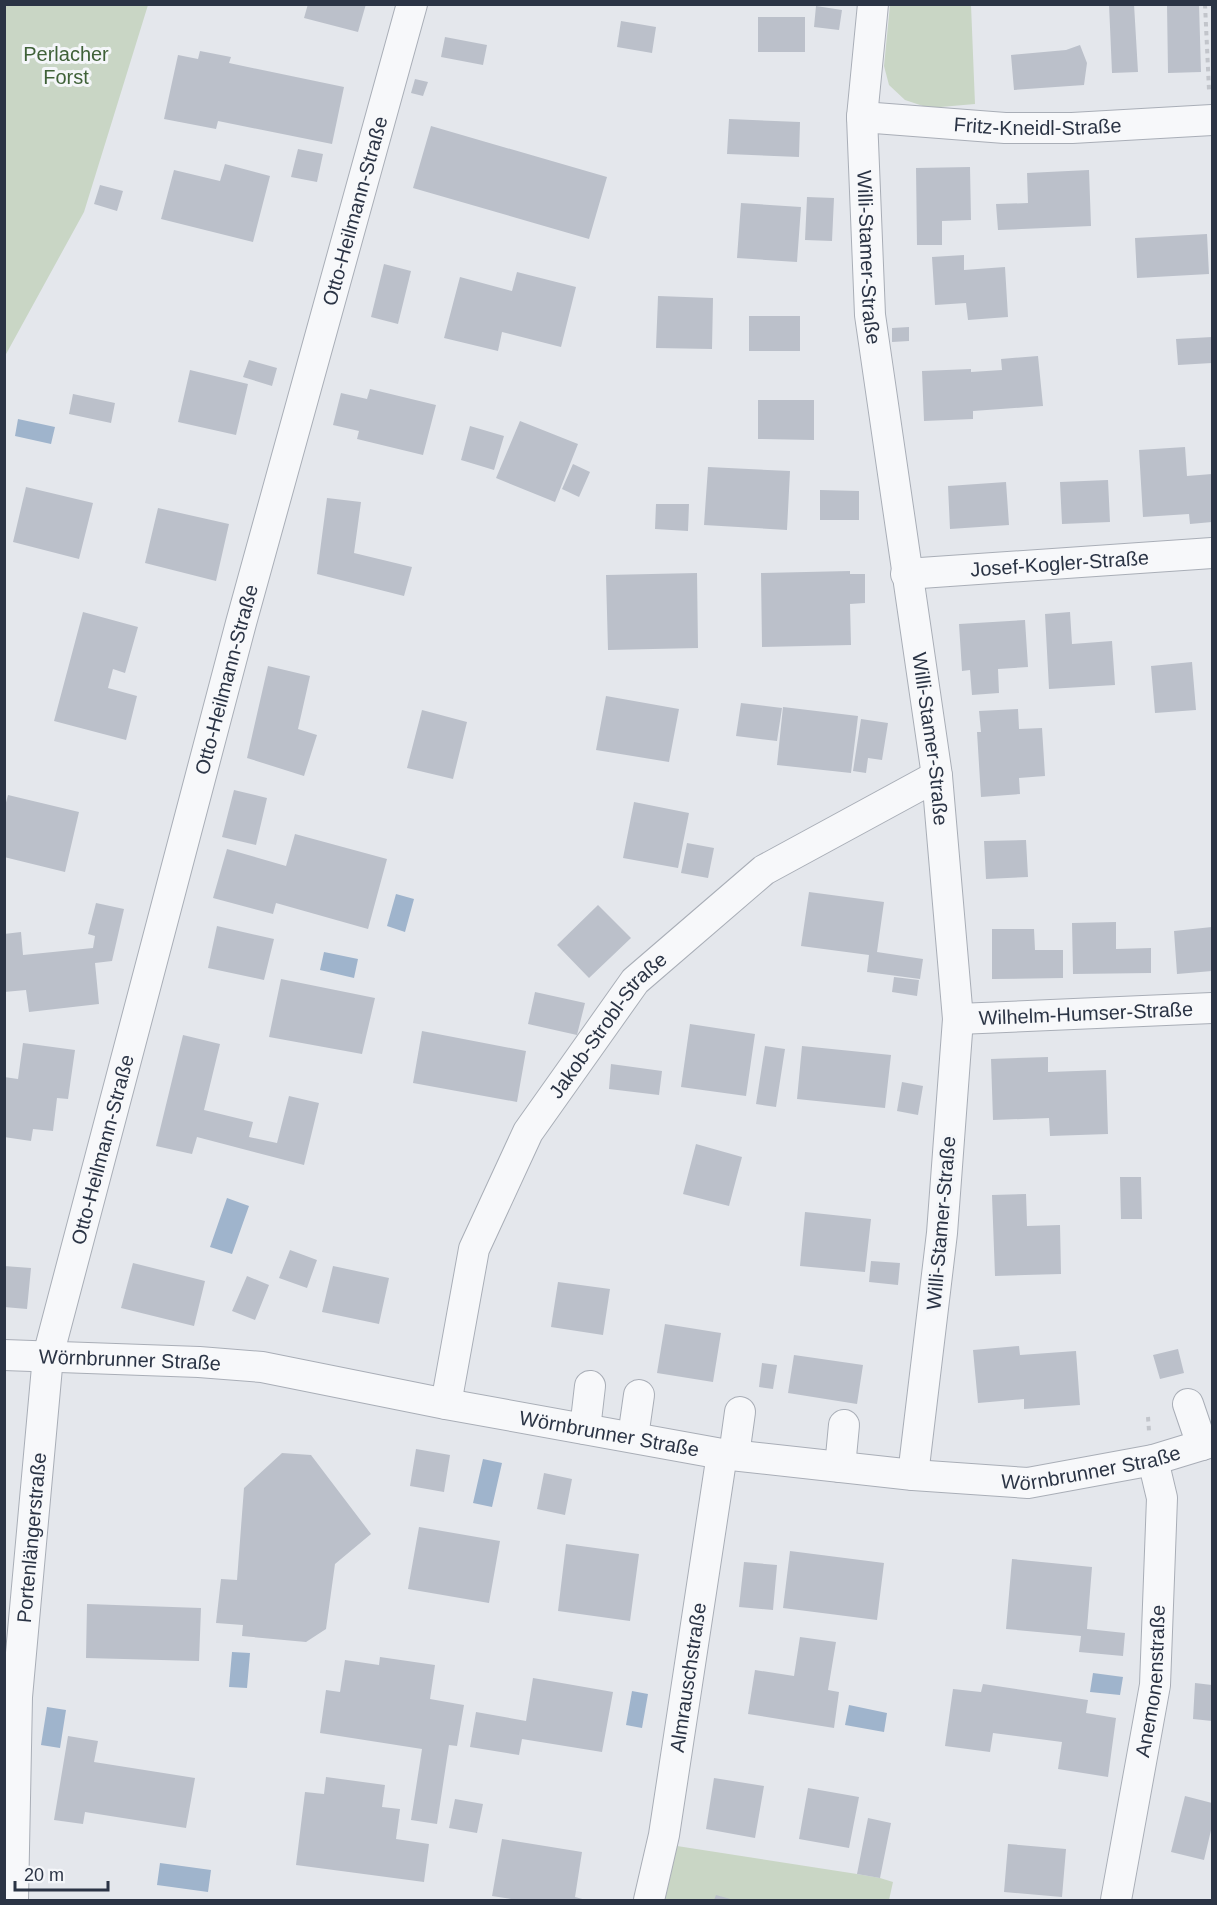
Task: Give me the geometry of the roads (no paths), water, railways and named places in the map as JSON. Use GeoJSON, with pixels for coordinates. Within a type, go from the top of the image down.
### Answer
{"type":"FeatureCollection","features":[{"type":"Feature","properties":{"kind":"street","name":"Otto-Heilmann-Straße"},"geometry":{"type":"LineString","coordinates":[[48,1356],[241,623],[412,4]]}},
{"type":"Feature","properties":{"kind":"street","name":"Willi-Stamer-Straße"},"geometry":{"type":"LineString","coordinates":[[873,4],[862,117],[870,315],[937,776],[958,1019],[942,1233],[913,1474]]}},
{"type":"Feature","properties":{"kind":"street","name":"Fritz-Kneidl-Straße"},"geometry":{"type":"LineString","coordinates":[[862,117],[1005,128],[1072,128],[1211,120]]}},
{"type":"Feature","properties":{"kind":"street","name":"Josef-Kogler-Straße"},"geometry":{"type":"LineString","coordinates":[[906,574],[1212,553]]}},
{"type":"Feature","properties":{"kind":"street","name":"Jakob-Strobl-Straße"},"geometry":{"type":"LineString","coordinates":[[446,1404],[474,1249],[528,1132],[635,981],[764,870],[937,776]]}},
{"type":"Feature","properties":{"kind":"street","name":"Wilhelm-Humser-Straße"},"geometry":{"type":"LineString","coordinates":[[958,1019],[1212,1008]]}},
{"type":"Feature","properties":{"kind":"street","name":"Wörnbrunner Straße"},"geometry":{"type":"LineString","coordinates":[[4,1355],[200,1362],[262,1367],[446,1404],[728,1454],[840,1467],[1028,1483],[1153,1460],[1207,1444]]}},
{"type":"Feature","properties":{"kind":"street","name":"Portenlängerstraße"},"geometry":{"type":"LineString","coordinates":[[14,1900],[16,1697],[48,1356]]}},
{"type":"Feature","properties":{"kind":"street"},"geometry":{"type":"LineString","coordinates":[[585,1429],[590,1386]]}},
{"type":"Feature","properties":{"kind":"street"},"geometry":{"type":"LineString","coordinates":[[633,1437],[639,1395]]}},
{"type":"Feature","properties":{"kind":"street"},"geometry":{"type":"LineString","coordinates":[[1188,1404],[1207,1444]]}},
{"type":"Feature","properties":{"kind":"street","name":"Almrauschstraße"},"geometry":{"type":"LineString","coordinates":[[649,1900],[664,1835],[728,1454],[740,1412]]}},
{"type":"Feature","properties":{"kind":"street"},"geometry":{"type":"LineString","coordinates":[[840,1467],[844,1425]]}},
{"type":"Feature","properties":{"kind":"street","name":"Anemonenstraße"},"geometry":{"type":"LineString","coordinates":[[1116,1900],[1155,1685],[1162,1498],[1153,1460]]}},
{"type":"Feature","properties":{"kind":"water"},"geometry":{"type":"Polygon","coordinates":[[[18,419],[55,427],[51,444],[15,436],[18,419]]]}},
{"type":"Feature","properties":{"kind":"water"},"geometry":{"type":"Polygon","coordinates":[[[396,894],[414,899],[405,932],[387,926],[396,894]]]}},
{"type":"Feature","properties":{"kind":"water"},"geometry":{"type":"Polygon","coordinates":[[[324,952],[358,959],[354,978],[320,970],[324,952]]]}},
{"type":"Feature","properties":{"kind":"water"},"geometry":{"type":"Polygon","coordinates":[[[227,1198],[249,1206],[232,1254],[210,1247],[227,1198]]]}},
{"type":"Feature","properties":{"kind":"water"},"geometry":{"type":"Polygon","coordinates":[[[483,1459],[502,1463],[492,1507],[473,1503],[483,1459]]]}},
{"type":"Feature","properties":{"kind":"water"},"geometry":{"type":"Polygon","coordinates":[[[232,1652],[250,1653],[247,1688],[229,1687],[232,1652]]]}},
{"type":"Feature","properties":{"kind":"water"},"geometry":{"type":"Polygon","coordinates":[[[1093,1673],[1123,1677],[1120,1695],[1090,1692],[1093,1673]]]}},
{"type":"Feature","properties":{"kind":"water"},"geometry":{"type":"Polygon","coordinates":[[[632,1691],[648,1694],[642,1728],[626,1725],[632,1691]]]}},
{"type":"Feature","properties":{"kind":"water"},"geometry":{"type":"Polygon","coordinates":[[[849,1705],[887,1713],[884,1732],[845,1725],[849,1705]]]}},
{"type":"Feature","properties":{"kind":"water"},"geometry":{"type":"Polygon","coordinates":[[[47,1707],[66,1710],[60,1748],[41,1745],[47,1707]]]}},
{"type":"Feature","properties":{"kind":"water"},"geometry":{"type":"Polygon","coordinates":[[[160,1863],[211,1870],[208,1892],[157,1885],[160,1863]]]}},
{"type":"Feature","properties":{"kind":"park label","name":"Perlacher Forst"},"geometry":{"type":"Point","coordinates":[66,66]}}]}
